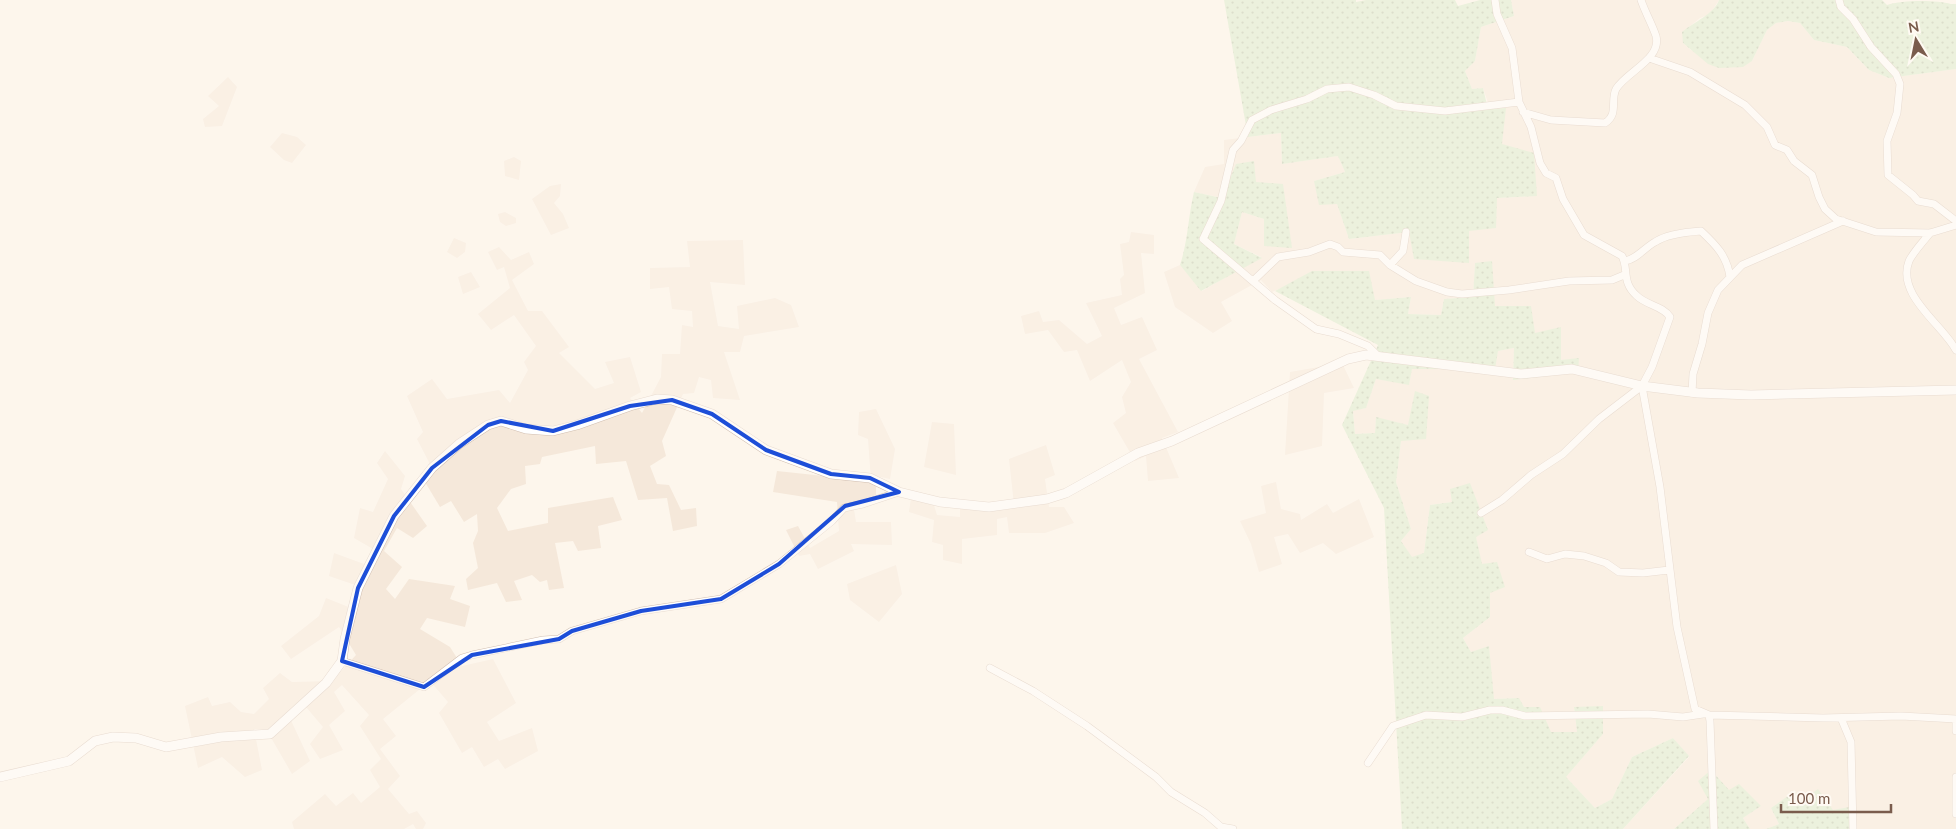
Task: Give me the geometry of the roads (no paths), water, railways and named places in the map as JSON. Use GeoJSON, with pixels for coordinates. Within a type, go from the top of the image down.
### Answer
{"type":"FeatureCollection","features":[{"type":"Feature","properties":{"kind":"street"},"geometry":{"type":"LineString","coordinates":[[1481,512],[1502,500],[1531,475],[1563,454],[1599,418],[1642,386],[1652,367],[1670,317],[1666,312],[1638,297],[1624,275],[1625,261],[1614,250],[1584,235],[1574,214],[1563,199],[1556,178],[1546,173],[1540,163],[1531,127],[1518,102],[1512,48],[1497,14],[1495,0]]}},
{"type":"Feature","properties":{"kind":"street"},"geometry":{"type":"LineString","coordinates":[[1523,112],[1551,120],[1605,123],[1611,120],[1614,111],[1615,91],[1630,72],[1649,58],[1656,46],[1656,37],[1641,0]]}},
{"type":"Feature","properties":{"kind":"street"},"geometry":{"type":"LineString","coordinates":[[1839,0],[1841,7],[1854,19],[1870,47],[1896,74],[1900,84],[1897,113],[1887,141],[1888,175],[1914,195],[1918,201],[1934,204],[1956,221]]}},
{"type":"Feature","properties":{"kind":"street"},"geometry":{"type":"LineString","coordinates":[[1649,58],[1690,72],[1745,105],[1767,127],[1775,145],[1787,150],[1794,161],[1812,175],[1825,209],[1843,221],[1876,232],[1930,233],[1956,225]]}},
{"type":"Feature","properties":{"kind":"street"},"geometry":{"type":"LineString","coordinates":[[1377,355],[1368,346],[1339,334],[1316,329],[1275,300],[1254,280],[1203,239],[1221,201],[1233,150],[1241,141],[1252,120],[1271,110],[1307,99],[1327,88],[1349,87],[1374,95],[1396,106],[1445,111],[1518,102]]}},
{"type":"Feature","properties":{"kind":"street"},"geometry":{"type":"LineString","coordinates":[[1692,392],[1693,374],[1702,344],[1708,313],[1718,290],[1742,265],[1843,221]]}},
{"type":"Feature","properties":{"kind":"street"},"geometry":{"type":"LineString","coordinates":[[1625,261],[1631,260],[1655,241],[1686,232],[1701,231],[1719,249],[1728,263],[1730,277]]}},
{"type":"Feature","properties":{"kind":"street"},"geometry":{"type":"LineString","coordinates":[[1390,265],[1403,251],[1406,232]]}},
{"type":"Feature","properties":{"kind":"street"},"geometry":{"type":"LineString","coordinates":[[1930,233],[1910,260],[1906,272],[1908,286],[1956,350]]}},
{"type":"Feature","properties":{"kind":"street"},"geometry":{"type":"LineString","coordinates":[[1254,280],[1278,257],[1310,252],[1330,244],[1338,247],[1343,252],[1380,255],[1390,265],[1416,281],[1447,292],[1462,294],[1509,290],[1569,280],[1612,280],[1624,275]]}},
{"type":"Feature","properties":{"kind":"street"},"geometry":{"type":"LineString","coordinates":[[0,776],[69,761],[94,741],[113,737],[136,738],[166,747],[222,737],[270,734],[326,683],[342,661],[345,639],[358,588],[394,516],[432,468],[459,444],[488,425],[501,421],[526,429],[553,430],[577,425],[630,406],[657,399],[672,400],[712,414],[766,450],[831,474],[870,478],[899,492],[940,502],[989,507],[1055,497],[1074,489],[1135,454],[1170,442],[1299,380],[1348,359],[1377,355],[1431,365],[1521,374],[1572,369],[1642,386],[1692,392],[1751,395],[1956,390]]}},
{"type":"Feature","properties":{"kind":"street"},"geometry":{"type":"LineString","coordinates":[[1642,386],[1660,487],[1677,627],[1695,709],[1707,714]]}},
{"type":"Feature","properties":{"kind":"street"},"geometry":{"type":"LineString","coordinates":[[342,661],[424,687],[462,658],[472,655],[544,640],[559,639],[572,631],[641,611],[721,599],[751,579],[779,564],[832,521],[844,508],[899,492]]}},
{"type":"Feature","properties":{"kind":"street"},"geometry":{"type":"LineString","coordinates":[[1529,552],[1547,559],[1565,554],[1584,556],[1606,563],[1619,572],[1644,573],[1669,570]]}},
{"type":"Feature","properties":{"kind":"street"},"geometry":{"type":"LineString","coordinates":[[990,668],[1072,716],[1156,777],[1171,792],[1221,827],[1233,829]]}},
{"type":"Feature","properties":{"kind":"street"},"geometry":{"type":"LineString","coordinates":[[1368,764],[1393,726],[1426,715],[1462,717],[1490,710],[1502,710],[1526,716],[1648,714],[1683,717],[1707,714],[1841,718],[1901,716],[1956,719],[1956,731]]}},
{"type":"Feature","properties":{"kind":"street"},"geometry":{"type":"LineString","coordinates":[[1707,714],[1713,767],[1714,829]]}},
{"type":"Feature","properties":{"kind":"street"},"geometry":{"type":"LineString","coordinates":[[1841,718],[1851,742],[1853,829]]}},
{"type":"Feature","properties":{"kind":"street"},"geometry":{"type":"LineString","coordinates":[[1956,777],[1956,814]]}}]}
